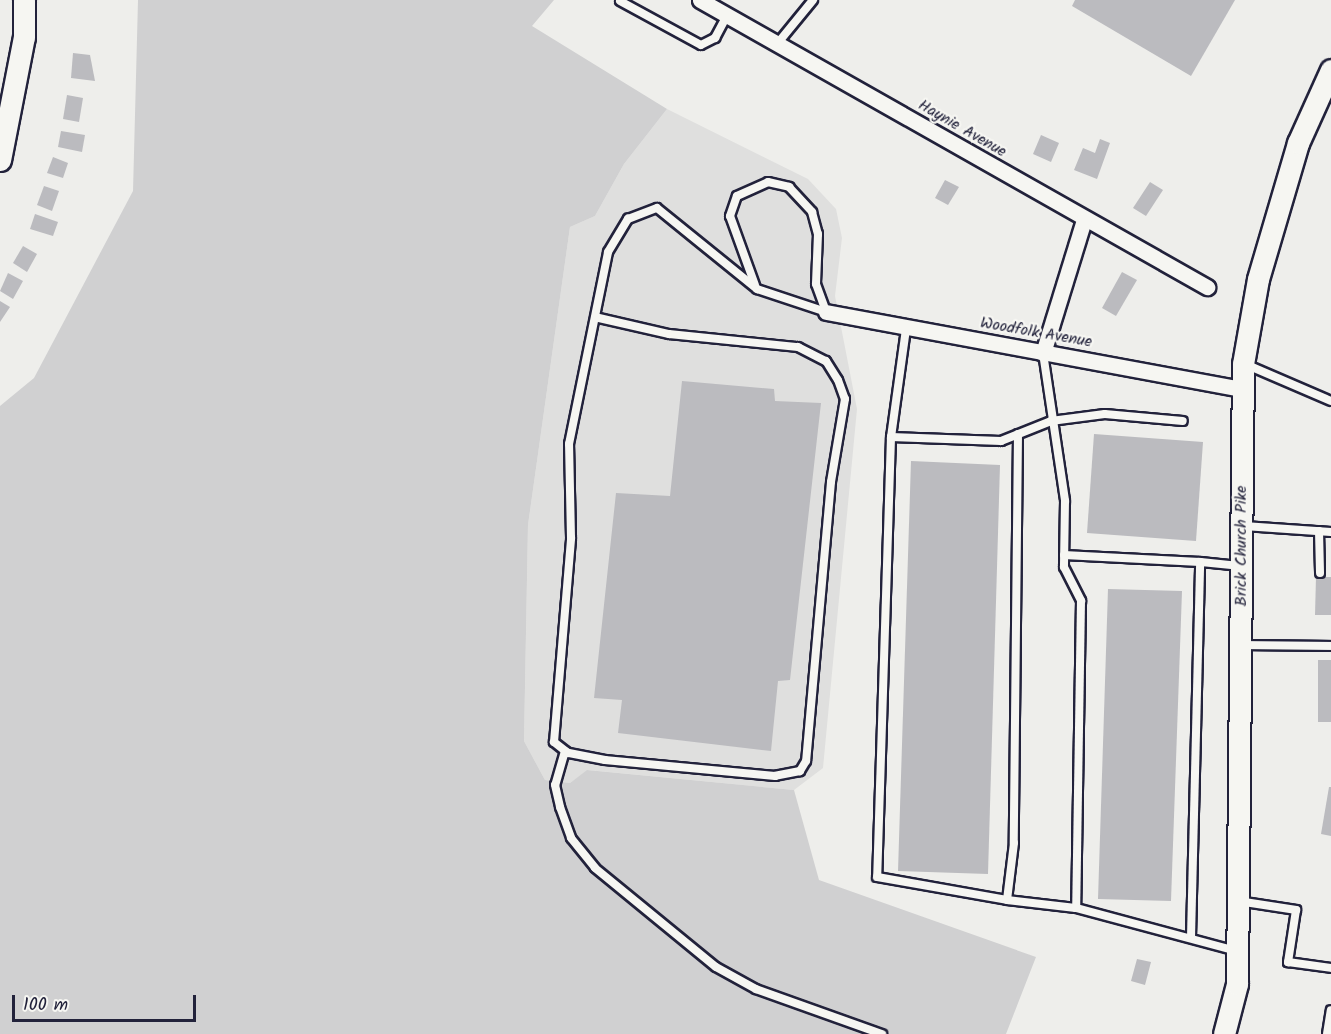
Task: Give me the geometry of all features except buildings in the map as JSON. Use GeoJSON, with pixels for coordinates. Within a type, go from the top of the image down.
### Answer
{"type":"FeatureCollection","features":[{"type":"Feature","properties":{"kind":"main road"},"geometry":{"type":"LineString","coordinates":[[0,160],[24,37],[24,0]]}},
{"type":"Feature","properties":{"kind":"main road","name":"Brick Church Pike"},"geometry":{"type":"LineString","coordinates":[[1224,1034],[1237,984],[1238,952],[1243,364],[1258,279],[1298,143],[1331,70]]}},
{"type":"Feature","properties":{"kind":"street","name":"Haynie Avenue"},"geometry":{"type":"LineString","coordinates":[[700,0],[1084,220],[1207,287]]}},
{"type":"Feature","properties":{"kind":"street"},"geometry":{"type":"LineString","coordinates":[[1043,352],[1084,220]]}},
{"type":"Feature","properties":{"kind":"street","name":"Woodfolk Avenue"},"geometry":{"type":"LineString","coordinates":[[826,312],[906,329],[1241,389]]}},
{"type":"Feature","properties":{"kind":"lane"},"geometry":{"type":"LineString","coordinates":[[777,44],[813,0]]}},
{"type":"Feature","properties":{"kind":"lane"},"geometry":{"type":"LineString","coordinates":[[620,1],[701,45],[715,38],[727,15]]}},
{"type":"Feature","properties":{"kind":"lane"},"geometry":{"type":"LineString","coordinates":[[757,289],[730,216],[737,196],[768,182],[789,187],[812,212],[818,234],[816,284],[826,312]]}},
{"type":"Feature","properties":{"kind":"lane"},"geometry":{"type":"LineString","coordinates":[[599,318],[669,334],[798,347],[826,361],[845,399],[831,482],[806,761],[800,771],[775,776],[565,751],[554,742],[554,713],[571,538],[569,444],[578,389],[599,318],[608,252],[628,219],[657,208],[757,289],[826,312]]}},
{"type":"Feature","properties":{"kind":"lane"},"geometry":{"type":"LineString","coordinates":[[906,329],[891,437],[878,877],[1007,900],[1076,908],[1191,937],[1238,952]]}},
{"type":"Feature","properties":{"kind":"lane"},"geometry":{"type":"LineString","coordinates":[[1043,352],[1051,421],[1065,501],[1064,555],[1081,601],[1076,908]]}},
{"type":"Feature","properties":{"kind":"lane"},"geometry":{"type":"LineString","coordinates":[[1243,364],[1331,401]]}},
{"type":"Feature","properties":{"kind":"lane"},"geometry":{"type":"LineString","coordinates":[[891,437],[1001,441],[1051,421],[1105,414],[1183,421]]}},
{"type":"Feature","properties":{"kind":"lane"},"geometry":{"type":"LineString","coordinates":[[1007,900],[1014,843],[1018,434]]}},
{"type":"Feature","properties":{"kind":"lane"},"geometry":{"type":"LineString","coordinates":[[1242,526],[1331,532]]}},
{"type":"Feature","properties":{"kind":"lane"},"geometry":{"type":"LineString","coordinates":[[1319,531],[1320,573]]}},
{"type":"Feature","properties":{"kind":"lane"},"geometry":{"type":"LineString","coordinates":[[1064,555],[1242,566]]}},
{"type":"Feature","properties":{"kind":"lane"},"geometry":{"type":"LineString","coordinates":[[1191,937],[1200,562]]}},
{"type":"Feature","properties":{"kind":"lane"},"geometry":{"type":"LineString","coordinates":[[1241,644],[1331,646]]}},
{"type":"Feature","properties":{"kind":"lane"},"geometry":{"type":"LineString","coordinates":[[565,751],[555,784],[560,807],[571,838],[595,868],[716,967],[756,989],[882,1034]]}},
{"type":"Feature","properties":{"kind":"lane"},"geometry":{"type":"LineString","coordinates":[[1238,901],[1296,910],[1288,962],[1331,968]]}},
{"type":"Feature","properties":{"kind":"lane"},"geometry":{"type":"LineString","coordinates":[[1327,1034],[1331,1010]]}},
{"type":"Feature","properties":{"kind":"shaded area"},"geometry":{"type":"Polygon","coordinates":[[[138,0],[554,0],[532,26],[667,109],[624,164],[595,216],[570,227],[528,525],[524,741],[545,780],[570,783],[587,770],[794,790],[819,880],[1036,957],[1006,1034],[0,1034],[0,406],[34,378],[133,191],[138,0]]]}},
{"type":"Feature","properties":{"kind":"shaded area"},"geometry":{"type":"Polygon","coordinates":[[[667,109],[808,179],[836,209],[842,238],[835,296],[857,409],[823,768],[794,790],[588,770],[570,783],[545,780],[524,741],[528,525],[570,227],[595,216],[624,164],[667,109]]]}}]}
